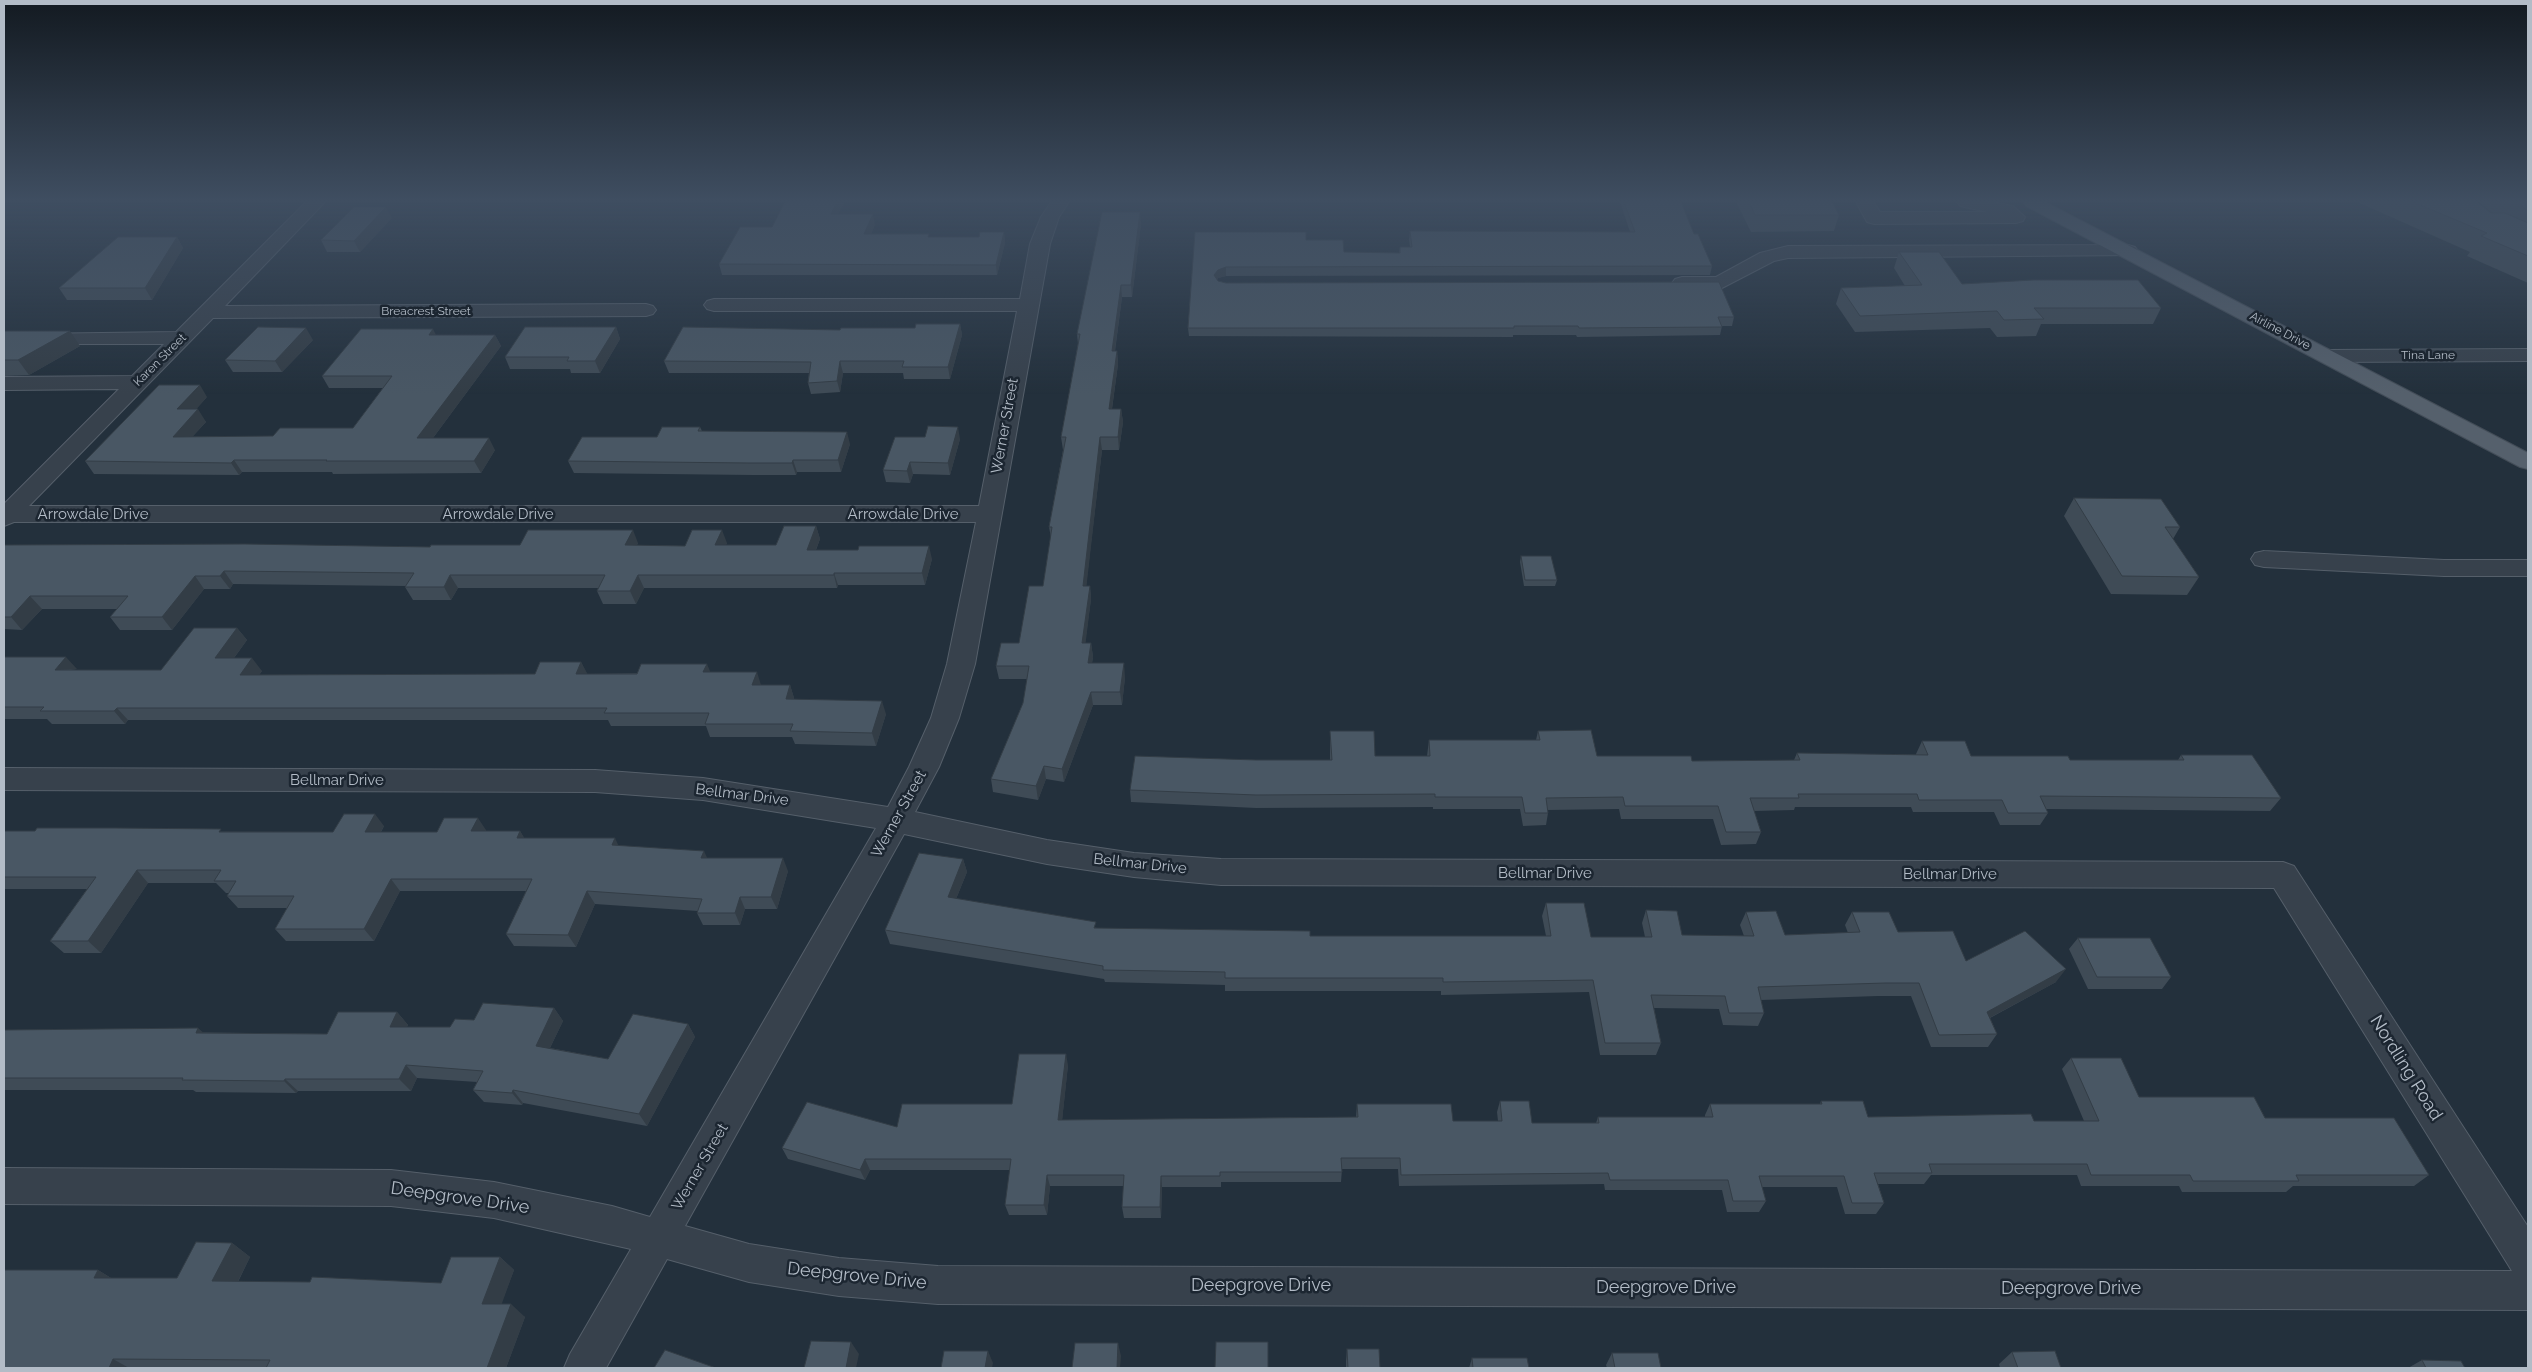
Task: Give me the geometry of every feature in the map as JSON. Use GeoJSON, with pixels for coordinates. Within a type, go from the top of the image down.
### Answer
{"type":"FeatureCollection","features":[{"type":"Feature","properties":{"kind":"main road","name":"Airline Drive"},"geometry":{"type":"LineString","coordinates":[[2157,266],[2528,462]]}},
{"type":"Feature","properties":{"kind":"street","name":"Karen Street"},"geometry":{"type":"LineString","coordinates":[[6,516],[252,266]]}},
{"type":"Feature","properties":{"kind":"street","name":"Werner Street"},"geometry":{"type":"LineString","coordinates":[[584,1368],[896,820],[924,767],[948,709],[961,664],[1035,266]]}},
{"type":"Feature","properties":{"kind":"street"},"geometry":{"type":"LineString","coordinates":[[1661,283],[1720,283],[1751,266]]}},
{"type":"Feature","properties":{"kind":"street"},"geometry":{"type":"LineString","coordinates":[[714,305],[1027,305]]}},
{"type":"Feature","properties":{"kind":"street","name":"Breacrest Street"},"geometry":{"type":"LineString","coordinates":[[206,312],[646,310]]}},
{"type":"Feature","properties":{"kind":"street"},"geometry":{"type":"LineString","coordinates":[[17,338],[181,338]]}},
{"type":"Feature","properties":{"kind":"street","name":"Tina Lane"},"geometry":{"type":"LineString","coordinates":[[2328,356],[2528,355]]}},
{"type":"Feature","properties":{"kind":"street"},"geometry":{"type":"LineString","coordinates":[[4,383],[134,385]]}},
{"type":"Feature","properties":{"kind":"street"},"geometry":{"type":"LineString","coordinates":[[4,391],[134,385]]}},
{"type":"Feature","properties":{"kind":"street","name":"Arrowdale Drive"},"geometry":{"type":"LineString","coordinates":[[6,516],[988,514]]}},
{"type":"Feature","properties":{"kind":"street"},"geometry":{"type":"LineString","coordinates":[[2264,559],[2444,568],[2528,568]]}},
{"type":"Feature","properties":{"kind":"street","name":"Bellmar Drive"},"geometry":{"type":"LineString","coordinates":[[4,778],[595,781],[712,790],[896,820],[1047,852],[1134,865],[1221,872],[2283,875]]}},
{"type":"Feature","properties":{"kind":"street","name":"Nordling Road"},"geometry":{"type":"LineString","coordinates":[[2283,875],[2528,1261]]}},
{"type":"Feature","properties":{"kind":"street","name":"Deepgrove Drive"},"geometry":{"type":"LineString","coordinates":[[4,1186],[391,1188],[494,1200],[612,1225],[749,1263],[839,1277],[938,1285],[2528,1291]]}},
{"type":"Feature","properties":{"kind":"building"},"geometry":{"type":"Polygon","coordinates":[[[84,266],[159,266],[145,288],[59,288],[84,266]]]}},
{"type":"Feature","properties":{"kind":"building"},"geometry":{"type":"Polygon","coordinates":[[[1091,266],[1133,266],[1131,285],[1121,285],[1112,351],[1117,351],[1109,409],[1121,409],[1118,437],[1100,437],[1083,586],[1090,586],[1082,643],[1091,643],[1088,663],[1124,663],[1120,692],[1091,692],[1062,769],[1044,766],[1036,786],[991,779],[1023,703],[1029,666],[996,666],[1001,643],[1019,643],[1029,586],[1043,586],[1052,527],[1049,527],[1066,437],[1061,437],[1080,334],[1077,334],[1091,266]]]}},
{"type":"Feature","properties":{"kind":"building"},"geometry":{"type":"Polygon","coordinates":[[[1193,266],[1699,266],[1226,267],[1218,270],[1214,275],[1218,281],[1226,283],[1719,282],[1734,317],[1718,317],[1722,327],[1188,328],[1193,266]]]}},
{"type":"Feature","properties":{"kind":"building"},"geometry":{"type":"Polygon","coordinates":[[[1909,266],[1949,266],[1962,284],[2033,280],[2138,280],[2161,308],[2034,308],[2044,319],[2004,320],[1997,311],[1860,316],[1841,288],[1922,285],[1909,266]]]}},
{"type":"Feature","properties":{"kind":"building"},"geometry":{"type":"Polygon","coordinates":[[[916,324],[960,324],[948,367],[902,367],[904,361],[840,361],[837,381],[808,383],[811,362],[664,361],[683,327],[840,330],[841,328],[915,328],[916,324]]]}},
{"type":"Feature","properties":{"kind":"building"},"geometry":{"type":"Polygon","coordinates":[[[258,327],[306,328],[275,361],[225,360],[258,327]]]}},
{"type":"Feature","properties":{"kind":"building"},"geometry":{"type":"Polygon","coordinates":[[[525,327],[616,327],[595,361],[567,361],[569,357],[505,357],[525,327]]]}},
{"type":"Feature","properties":{"kind":"building"},"geometry":{"type":"Polygon","coordinates":[[[361,329],[433,329],[429,335],[495,335],[417,438],[489,438],[474,461],[234,460],[231,463],[85,461],[159,385],[200,385],[177,409],[198,409],[173,437],[273,436],[280,428],[353,428],[392,376],[322,376],[361,329]]]}},
{"type":"Feature","properties":{"kind":"building"},"geometry":{"type":"Polygon","coordinates":[[[4,331],[70,331],[18,360],[4,360],[4,331]]]}},
{"type":"Feature","properties":{"kind":"building"},"geometry":{"type":"Polygon","coordinates":[[[928,426],[958,427],[948,463],[910,462],[907,471],[883,470],[895,437],[925,437],[928,426]]]}},
{"type":"Feature","properties":{"kind":"building"},"geometry":{"type":"Polygon","coordinates":[[[662,427],[700,427],[698,431],[847,432],[838,460],[793,460],[792,463],[568,461],[582,437],[657,437],[662,427]]]}},
{"type":"Feature","properties":{"kind":"building"},"geometry":{"type":"Polygon","coordinates":[[[2074,498],[2161,499],[2180,527],[2165,527],[2199,577],[2122,576],[2074,498]]]}},
{"type":"Feature","properties":{"kind":"building"},"geometry":{"type":"Polygon","coordinates":[[[784,526],[816,526],[807,550],[858,550],[859,546],[929,546],[922,573],[638,575],[630,591],[597,591],[605,575],[450,575],[444,587],[405,587],[414,573],[224,571],[220,576],[195,576],[162,617],[110,617],[128,596],[30,596],[11,617],[4,617],[4,545],[245,544],[430,547],[431,545],[520,545],[528,530],[633,530],[625,545],[685,546],[692,530],[722,530],[715,545],[776,545],[784,526]]]}},
{"type":"Feature","properties":{"kind":"building"},"geometry":{"type":"Polygon","coordinates":[[[1521,556],[1551,556],[1557,580],[1525,580],[1521,556]]]}},
{"type":"Feature","properties":{"kind":"building"},"geometry":{"type":"Polygon","coordinates":[[[194,628],[237,628],[215,658],[252,658],[240,675],[535,674],[540,662],[581,662],[576,674],[637,674],[641,664],[707,664],[703,672],[757,672],[752,685],[790,685],[786,699],[882,701],[872,733],[790,731],[793,724],[705,724],[709,713],[604,713],[607,708],[117,708],[114,711],[40,711],[44,707],[4,707],[4,657],[66,657],[55,670],[161,670],[194,628]]]}},
{"type":"Feature","properties":{"kind":"building"},"geometry":{"type":"Polygon","coordinates":[[[1591,730],[1597,756],[1691,756],[1692,761],[1800,760],[1797,753],[1928,755],[1922,741],[1965,741],[1971,756],[2068,756],[2070,760],[2184,760],[2181,755],[2252,755],[2281,798],[2040,796],[2048,813],[2008,813],[2002,800],[1919,800],[1917,794],[1798,794],[1799,798],[1750,798],[1761,832],[1726,832],[1718,806],[1625,806],[1623,797],[1546,798],[1548,813],[1525,813],[1522,797],[1435,797],[1435,794],[1256,795],[1130,790],[1135,756],[1256,760],[1332,760],[1330,731],[1374,731],[1375,756],[1430,756],[1429,740],[1540,740],[1538,731],[1591,730]]]}},
{"type":"Feature","properties":{"kind":"building"},"geometry":{"type":"Polygon","coordinates":[[[344,814],[375,814],[365,832],[437,832],[444,818],[478,818],[471,831],[520,831],[517,838],[615,838],[612,845],[704,851],[701,858],[783,858],[771,897],[740,897],[735,913],[697,913],[702,899],[587,891],[568,935],[506,934],[532,879],[391,879],[364,929],[275,929],[294,896],[227,896],[236,881],[214,881],[221,870],[137,870],[88,941],[50,941],[96,877],[4,877],[4,831],[35,831],[37,828],[116,828],[221,829],[219,832],[333,832],[344,814]]]}},
{"type":"Feature","properties":{"kind":"building"},"geometry":{"type":"Polygon","coordinates":[[[919,853],[963,859],[948,897],[1096,922],[1094,928],[1310,931],[1310,936],[1551,936],[1546,903],[1584,903],[1591,937],[1652,937],[1646,910],[1677,911],[1682,935],[1754,936],[1746,912],[1776,911],[1785,935],[1860,932],[1852,912],[1889,912],[1898,932],[1953,931],[1966,961],[2025,931],[2066,969],[1987,1012],[1997,1034],[1939,1035],[1919,983],[1885,983],[1758,987],[1764,1013],[1729,1013],[1725,996],[1651,995],[1661,1043],[1605,1043],[1593,980],[1443,982],[1443,978],[1225,978],[1225,972],[1103,970],[1103,966],[885,930],[919,853]]]}},
{"type":"Feature","properties":{"kind":"building"},"geometry":{"type":"Polygon","coordinates":[[[2078,938],[2150,938],[2171,977],[2097,977],[2078,938]]]}},
{"type":"Feature","properties":{"kind":"building"},"geometry":{"type":"Polygon","coordinates":[[[483,1003],[554,1008],[536,1046],[608,1059],[633,1014],[688,1024],[639,1114],[513,1090],[512,1093],[473,1090],[483,1071],[406,1065],[399,1079],[285,1079],[284,1081],[182,1080],[183,1078],[4,1078],[4,1030],[198,1028],[196,1033],[327,1034],[338,1012],[397,1012],[390,1027],[450,1027],[455,1019],[474,1020],[483,1003]]]}},
{"type":"Feature","properties":{"kind":"building"},"geometry":{"type":"Polygon","coordinates":[[[1019,1054],[1066,1054],[1058,1120],[1358,1117],[1357,1104],[1451,1104],[1453,1121],[1502,1121],[1500,1101],[1529,1101],[1532,1123],[1599,1123],[1598,1117],[1713,1117],[1710,1104],[1822,1104],[1821,1101],[1863,1101],[1868,1117],[2031,1114],[2034,1121],[2099,1121],[2071,1058],[2121,1058],[2139,1097],[2254,1097],[2265,1118],[2394,1118],[2429,1175],[2296,1175],[2299,1181],[2193,1181],[2190,1175],[2091,1175],[2087,1164],[1929,1164],[1932,1173],[1874,1173],[1884,1203],[1852,1203],[1844,1176],[1759,1176],[1766,1201],[1733,1201],[1728,1180],[1610,1180],[1608,1173],[1401,1175],[1400,1158],[1341,1158],[1342,1172],[1220,1172],[1220,1176],[1161,1176],[1160,1207],[1122,1207],[1124,1175],[1047,1175],[1044,1205],[1005,1205],[1011,1159],[865,1159],[860,1170],[782,1148],[807,1102],[897,1127],[902,1104],[1012,1104],[1019,1054]]]}},
{"type":"Feature","properties":{"kind":"building"},"geometry":{"type":"Polygon","coordinates":[[[196,1242],[232,1243],[212,1281],[310,1282],[312,1277],[441,1283],[451,1257],[500,1257],[482,1304],[511,1304],[487,1368],[266,1368],[270,1360],[113,1359],[109,1368],[4,1368],[4,1270],[98,1270],[94,1278],[177,1278],[196,1242]]]}},
{"type":"Feature","properties":{"kind":"building"},"geometry":{"type":"Polygon","coordinates":[[[811,1341],[851,1342],[846,1368],[804,1368],[811,1341]]]}},
{"type":"Feature","properties":{"kind":"building"},"geometry":{"type":"Polygon","coordinates":[[[1216,1342],[1268,1342],[1268,1368],[1215,1368],[1216,1342]]]}},
{"type":"Feature","properties":{"kind":"building"},"geometry":{"type":"Polygon","coordinates":[[[1075,1343],[1118,1343],[1117,1368],[1072,1368],[1075,1343]]]}},
{"type":"Feature","properties":{"kind":"building"},"geometry":{"type":"Polygon","coordinates":[[[1347,1349],[1379,1349],[1380,1368],[1348,1368],[1347,1349]]]}},
{"type":"Feature","properties":{"kind":"building"},"geometry":{"type":"Polygon","coordinates":[[[665,1350],[716,1368],[654,1368],[665,1350]]]}},
{"type":"Feature","properties":{"kind":"building"},"geometry":{"type":"Polygon","coordinates":[[[944,1351],[988,1351],[985,1368],[941,1368],[944,1351]]]}},
{"type":"Feature","properties":{"kind":"building"},"geometry":{"type":"Polygon","coordinates":[[[2055,1351],[2061,1368],[2018,1368],[2012,1352],[2055,1351]]]}},
{"type":"Feature","properties":{"kind":"building"},"geometry":{"type":"Polygon","coordinates":[[[1612,1353],[1658,1353],[1661,1368],[1615,1368],[1612,1353]]]}},
{"type":"Feature","properties":{"kind":"building"},"geometry":{"type":"Polygon","coordinates":[[[1472,1358],[1527,1358],[1529,1368],[1473,1368],[1472,1358]]]}},
{"type":"Feature","properties":{"kind":"building"},"geometry":{"type":"Polygon","coordinates":[[[2422,1360],[2461,1361],[2465,1368],[2426,1368],[2422,1360]]]}}]}
